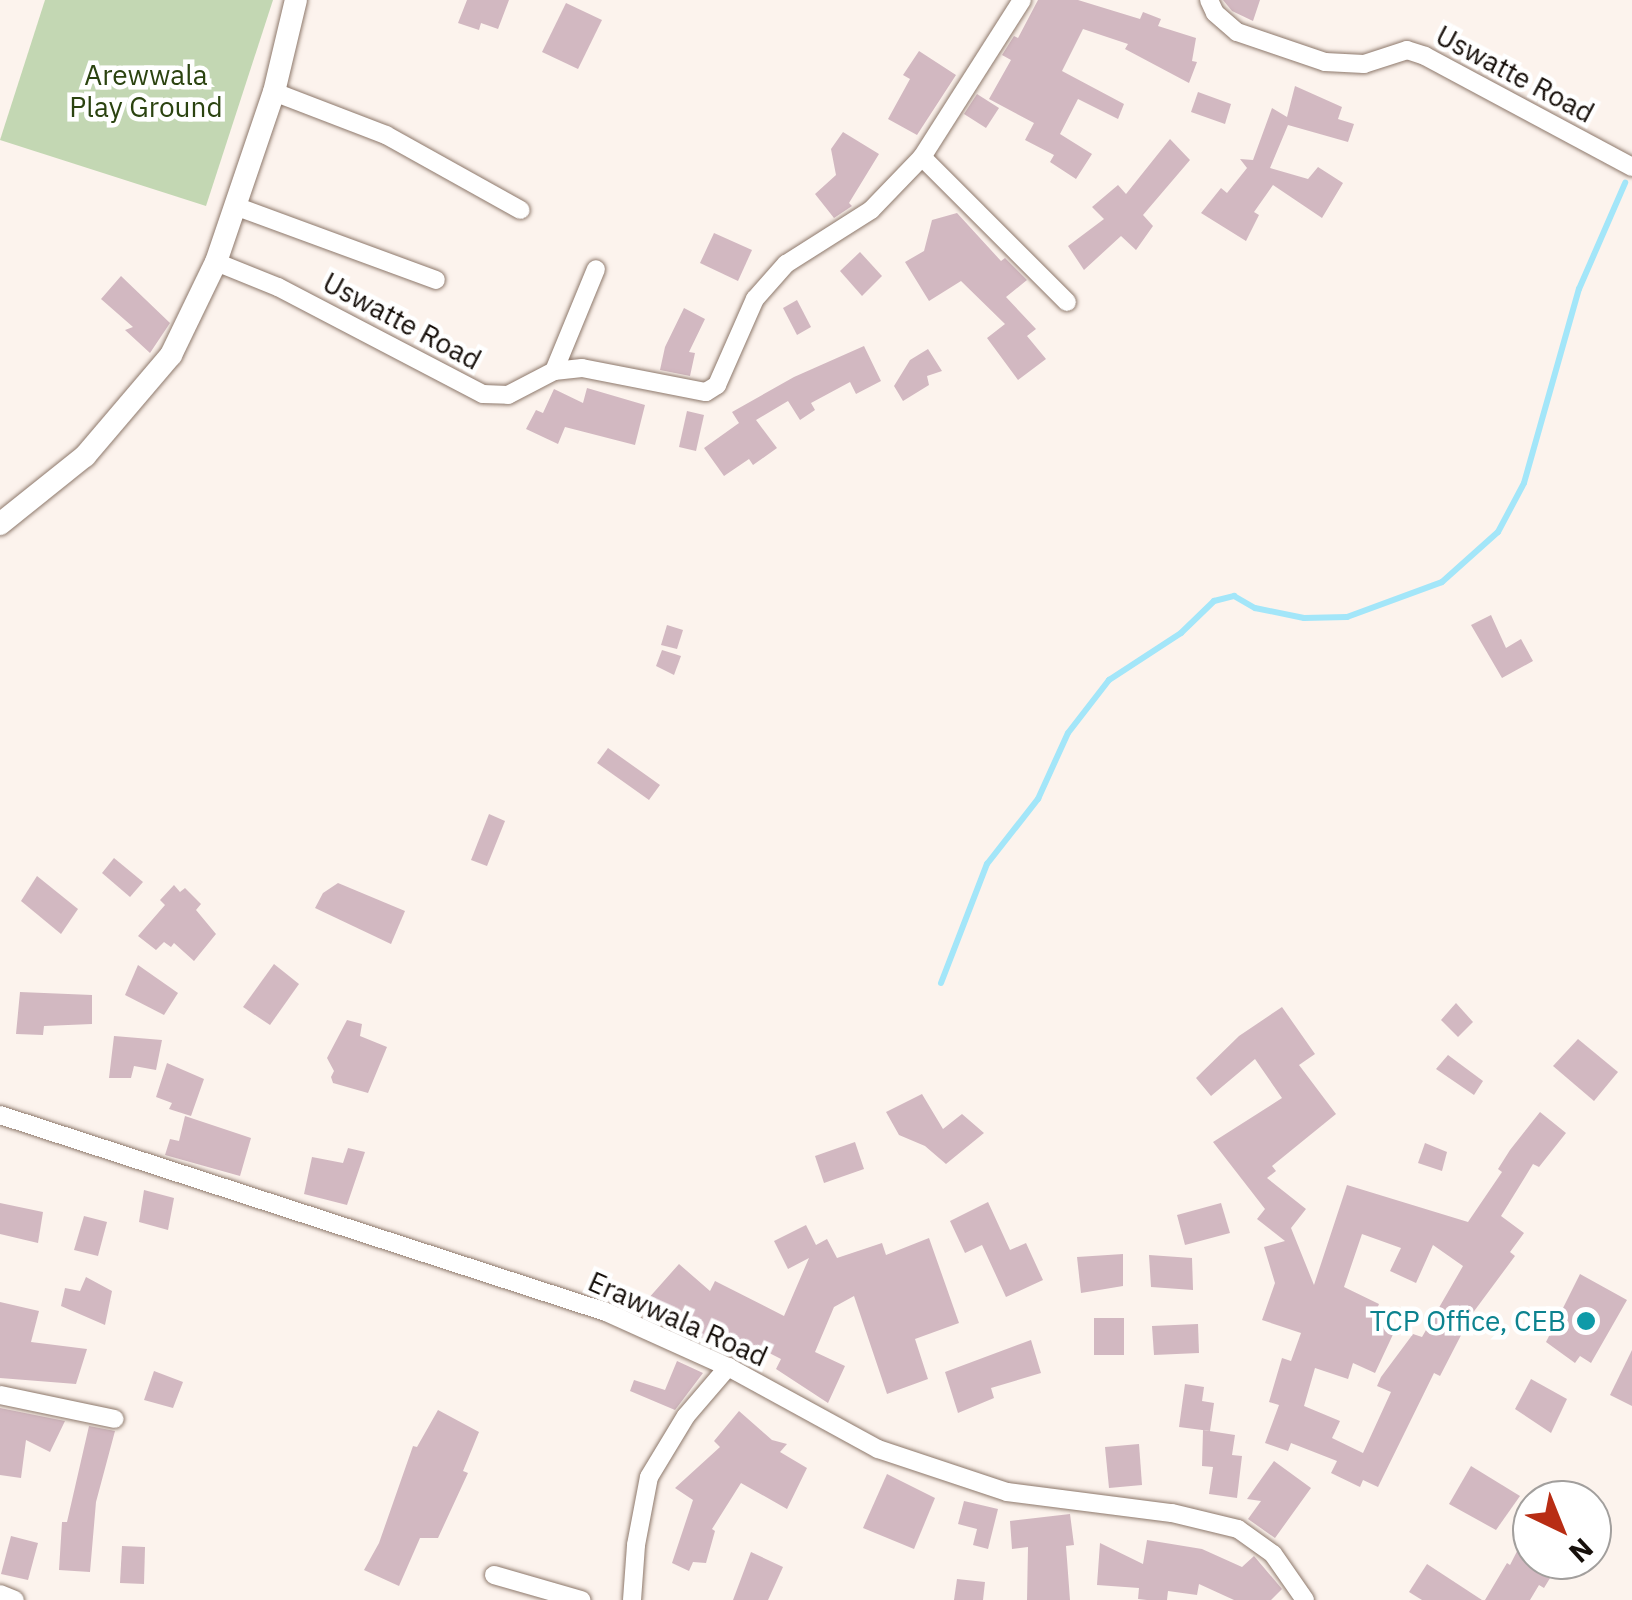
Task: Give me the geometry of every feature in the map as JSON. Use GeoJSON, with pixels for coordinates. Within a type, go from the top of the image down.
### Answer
{"type":"FeatureCollection","features":[{"type":"Feature","properties":{"kind":"street"},"geometry":{"type":"LineString","coordinates":[[0,524],[85,456],[171,355],[216,262],[274,92],[296,0]]}},
{"type":"Feature","properties":{"kind":"street"},"geometry":{"type":"LineString","coordinates":[[596,269],[554,370],[582,368],[706,392],[717,385],[755,299],[786,264],[871,210],[922,157],[1022,0]]}},
{"type":"Feature","properties":{"kind":"street","name":"Uswatte Road"},"geometry":{"type":"LineString","coordinates":[[1209,0],[1215,13],[1238,32],[1325,62],[1364,64],[1407,50],[1426,56],[1632,167]]}},
{"type":"Feature","properties":{"kind":"street"},"geometry":{"type":"LineString","coordinates":[[274,92],[386,135],[522,210]]}},
{"type":"Feature","properties":{"kind":"street"},"geometry":{"type":"LineString","coordinates":[[922,157],[1068,302]]}},
{"type":"Feature","properties":{"kind":"street"},"geometry":{"type":"LineString","coordinates":[[235,206],[436,280]]}},
{"type":"Feature","properties":{"kind":"street","name":"Uswatte Road"},"geometry":{"type":"LineString","coordinates":[[216,262],[278,287],[483,394],[508,395],[554,370]]}},
{"type":"Feature","properties":{"kind":"street","name":"Erawwala Road"},"geometry":{"type":"LineString","coordinates":[[0,1115],[606,1312],[728,1368],[878,1449],[1007,1492],[1172,1513],[1238,1529],[1273,1554],[1305,1600]]}},
{"type":"Feature","properties":{"kind":"street"},"geometry":{"type":"LineString","coordinates":[[632,1600],[636,1545],[648,1477],[686,1416],[728,1368]]}},
{"type":"Feature","properties":{"kind":"street"},"geometry":{"type":"LineString","coordinates":[[0,1395],[115,1419]]}},
{"type":"Feature","properties":{"kind":"street"},"geometry":{"type":"LineString","coordinates":[[494,1574],[581,1600]]}},
{"type":"Feature","properties":{"kind":"street"},"geometry":{"type":"LineString","coordinates":[[0,1594],[15,1600]]}},
{"type":"Feature","properties":{"kind":"green space","name":"Arewwala Play Ground"},"geometry":{"type":"Polygon","coordinates":[[[45,0],[273,0],[206,206],[0,140],[45,0]]]}},
{"type":"Feature","properties":{"kind":"building"},"geometry":{"type":"Polygon","coordinates":[[[467,0],[509,0],[498,29],[481,23],[479,30],[458,23],[467,0]]]}},
{"type":"Feature","properties":{"kind":"building"},"geometry":{"type":"Polygon","coordinates":[[[1038,0],[1078,0],[1140,19],[1143,12],[1161,19],[1158,26],[1196,38],[1192,61],[1197,62],[1189,83],[1125,49],[1128,44],[1083,29],[1062,71],[1124,104],[1118,119],[1078,99],[1060,134],[1092,154],[1076,179],[1050,162],[1054,155],[1025,140],[1034,123],[989,99],[1011,60],[1002,55],[1014,36],[1018,38],[1038,0]]]}},
{"type":"Feature","properties":{"kind":"building"},"geometry":{"type":"Polygon","coordinates":[[[1223,0],[1260,0],[1253,21],[1232,11],[1223,0]]]}},
{"type":"Feature","properties":{"kind":"building"},"geometry":{"type":"Polygon","coordinates":[[[566,3],[602,20],[578,69],[542,52],[566,3]]]}},
{"type":"Feature","properties":{"kind":"building"},"geometry":{"type":"Polygon","coordinates":[[[919,51],[956,75],[917,135],[888,119],[910,79],[903,75],[919,51]]]}},
{"type":"Feature","properties":{"kind":"building"},"geometry":{"type":"Polygon","coordinates":[[[1295,86],[1342,107],[1338,119],[1354,124],[1348,142],[1288,125],[1270,168],[1308,179],[1318,167],[1343,183],[1322,218],[1273,185],[1254,212],[1259,215],[1246,241],[1201,213],[1221,188],[1227,193],[1247,168],[1240,159],[1253,160],[1272,108],[1287,117],[1295,86]]]}},
{"type":"Feature","properties":{"kind":"building"},"geometry":{"type":"Polygon","coordinates":[[[1198,92],[1231,104],[1225,124],[1191,112],[1198,92]]]}},
{"type":"Feature","properties":{"kind":"building"},"geometry":{"type":"Polygon","coordinates":[[[977,94],[999,108],[986,128],[964,114],[977,94]]]}},
{"type":"Feature","properties":{"kind":"building"},"geometry":{"type":"Polygon","coordinates":[[[843,132],[879,154],[849,203],[852,206],[834,218],[815,194],[836,175],[831,149],[843,132]]]}},
{"type":"Feature","properties":{"kind":"building"},"geometry":{"type":"Polygon","coordinates":[[[1170,139],[1190,160],[1143,215],[1153,226],[1136,250],[1121,236],[1084,270],[1068,246],[1104,219],[1092,207],[1118,185],[1126,194],[1170,139]]]}},
{"type":"Feature","properties":{"kind":"building"},"geometry":{"type":"Polygon","coordinates":[[[957,213],[1001,261],[1005,258],[1027,280],[1006,297],[1036,329],[1027,336],[1046,359],[1018,380],[987,338],[1005,324],[961,281],[929,301],[905,262],[924,251],[932,220],[957,213]]]}},
{"type":"Feature","properties":{"kind":"building"},"geometry":{"type":"Polygon","coordinates":[[[714,233],[752,250],[738,281],[700,263],[714,233]]]}},
{"type":"Feature","properties":{"kind":"building"},"geometry":{"type":"Polygon","coordinates":[[[860,252],[882,276],[862,296],[840,271],[860,252]]]}},
{"type":"Feature","properties":{"kind":"building"},"geometry":{"type":"Polygon","coordinates":[[[121,276],[170,323],[150,353],[125,330],[133,327],[101,299],[121,276]]]}},
{"type":"Feature","properties":{"kind":"building"},"geometry":{"type":"Polygon","coordinates":[[[797,300],[811,327],[797,335],[783,308],[797,300]]]}},
{"type":"Feature","properties":{"kind":"building"},"geometry":{"type":"Polygon","coordinates":[[[684,308],[705,319],[689,352],[695,353],[690,376],[660,370],[665,347],[684,308]]]}},
{"type":"Feature","properties":{"kind":"building"},"geometry":{"type":"Polygon","coordinates":[[[864,346],[881,381],[856,394],[850,382],[811,403],[815,410],[800,420],[788,401],[756,420],[777,448],[753,465],[749,459],[724,476],[704,448],[739,423],[732,412],[794,377],[864,346]]]}},
{"type":"Feature","properties":{"kind":"building"},"geometry":{"type":"Polygon","coordinates":[[[928,349],[942,371],[927,376],[929,385],[903,401],[894,386],[910,360],[928,349]]]}},
{"type":"Feature","properties":{"kind":"building"},"geometry":{"type":"Polygon","coordinates":[[[587,388],[645,405],[635,445],[565,427],[558,444],[526,429],[536,410],[543,413],[554,389],[583,403],[587,388]]]}},
{"type":"Feature","properties":{"kind":"building"},"geometry":{"type":"Polygon","coordinates":[[[687,411],[704,415],[696,451],[679,447],[687,411]]]}},
{"type":"Feature","properties":{"kind":"building"},"geometry":{"type":"Polygon","coordinates":[[[1491,615],[1506,648],[1521,639],[1533,661],[1502,678],[1471,625],[1491,615]]]}},
{"type":"Feature","properties":{"kind":"building"},"geometry":{"type":"Polygon","coordinates":[[[667,625],[683,630],[677,649],[661,645],[667,625]]]}},
{"type":"Feature","properties":{"kind":"building"},"geometry":{"type":"Polygon","coordinates":[[[662,650],[681,656],[674,675],[656,666],[662,650]]]}},
{"type":"Feature","properties":{"kind":"building"},"geometry":{"type":"Polygon","coordinates":[[[608,748],[660,785],[649,800],[597,763],[608,748]]]}},
{"type":"Feature","properties":{"kind":"building"},"geometry":{"type":"Polygon","coordinates":[[[489,814],[505,821],[487,866],[471,860],[489,814]]]}},
{"type":"Feature","properties":{"kind":"building"},"geometry":{"type":"Polygon","coordinates":[[[114,858],[143,882],[130,897],[102,873],[114,858]]]}},
{"type":"Feature","properties":{"kind":"building"},"geometry":{"type":"Polygon","coordinates":[[[37,876],[78,909],[61,934],[21,901],[37,876]]]}},
{"type":"Feature","properties":{"kind":"building"},"geometry":{"type":"Polygon","coordinates":[[[338,883],[405,911],[391,944],[315,908],[323,893],[338,883]]]}},
{"type":"Feature","properties":{"kind":"building"},"geometry":{"type":"Polygon","coordinates":[[[174,885],[180,892],[185,888],[201,904],[196,910],[216,934],[194,961],[174,943],[171,947],[164,942],[156,950],[138,936],[165,905],[160,900],[174,885]]]}},
{"type":"Feature","properties":{"kind":"building"},"geometry":{"type":"Polygon","coordinates":[[[274,964],[299,984],[270,1025],[243,1007],[274,964]]]}},
{"type":"Feature","properties":{"kind":"building"},"geometry":{"type":"Polygon","coordinates":[[[138,965],[178,993],[164,1015],[125,995],[138,965]]]}},
{"type":"Feature","properties":{"kind":"building"},"geometry":{"type":"Polygon","coordinates":[[[20,992],[92,995],[92,1024],[44,1026],[43,1035],[16,1034],[20,992]]]}},
{"type":"Feature","properties":{"kind":"building"},"geometry":{"type":"Polygon","coordinates":[[[1456,1003],[1473,1022],[1458,1037],[1441,1020],[1456,1003]]]}},
{"type":"Feature","properties":{"kind":"building"},"geometry":{"type":"Polygon","coordinates":[[[1282,1007],[1315,1054],[1299,1065],[1336,1114],[1272,1166],[1276,1171],[1267,1178],[1306,1209],[1291,1228],[1314,1285],[1347,1185],[1468,1222],[1502,1172],[1498,1169],[1510,1150],[1540,1112],[1566,1133],[1539,1167],[1533,1164],[1501,1216],[1524,1233],[1510,1252],[1515,1256],[1472,1314],[1440,1376],[1434,1373],[1378,1487],[1363,1480],[1360,1487],[1331,1473],[1337,1461],[1291,1443],[1288,1451],[1265,1443],[1279,1405],[1269,1402],[1282,1358],[1291,1361],[1301,1333],[1262,1320],[1275,1283],[1264,1247],[1285,1241],[1257,1219],[1265,1209],[1213,1142],[1282,1098],[1255,1059],[1211,1096],[1196,1078],[1239,1036],[1282,1007]],[[1362,1234],[1344,1287],[1379,1304],[1372,1321],[1396,1328],[1375,1373],[1353,1363],[1348,1379],[1315,1368],[1304,1406],[1340,1421],[1332,1438],[1363,1453],[1391,1392],[1377,1386],[1381,1377],[1413,1334],[1422,1337],[1463,1266],[1433,1245],[1416,1283],[1390,1271],[1401,1248],[1362,1234]]]}},
{"type":"Feature","properties":{"kind":"building"},"geometry":{"type":"Polygon","coordinates":[[[347,1020],[362,1024],[360,1036],[387,1047],[368,1093],[333,1083],[331,1077],[334,1071],[327,1058],[347,1020]]]}},
{"type":"Feature","properties":{"kind":"building"},"geometry":{"type":"Polygon","coordinates":[[[114,1036],[162,1040],[156,1070],[134,1066],[131,1078],[109,1078],[114,1036]]]}},
{"type":"Feature","properties":{"kind":"building"},"geometry":{"type":"Polygon","coordinates":[[[1578,1039],[1618,1072],[1594,1101],[1553,1066],[1578,1039]]]}},
{"type":"Feature","properties":{"kind":"building"},"geometry":{"type":"Polygon","coordinates":[[[1448,1055],[1483,1081],[1474,1095],[1436,1069],[1448,1055]]]}},
{"type":"Feature","properties":{"kind":"building"},"geometry":{"type":"Polygon","coordinates":[[[167,1063],[204,1079],[191,1116],[169,1109],[172,1103],[156,1097],[167,1063]]]}},
{"type":"Feature","properties":{"kind":"building"},"geometry":{"type":"Polygon","coordinates":[[[922,1094],[943,1129],[962,1114],[984,1133],[946,1164],[925,1146],[899,1135],[886,1112],[922,1094]]]}},
{"type":"Feature","properties":{"kind":"building"},"geometry":{"type":"Polygon","coordinates":[[[185,1116],[251,1138],[240,1176],[165,1155],[170,1139],[179,1141],[185,1116]]]}},
{"type":"Feature","properties":{"kind":"building"},"geometry":{"type":"Polygon","coordinates":[[[855,1142],[864,1169],[824,1183],[815,1156],[855,1142]]]}},
{"type":"Feature","properties":{"kind":"building"},"geometry":{"type":"Polygon","coordinates":[[[1425,1143],[1447,1152],[1442,1171],[1418,1163],[1425,1143]]]}},
{"type":"Feature","properties":{"kind":"building"},"geometry":{"type":"Polygon","coordinates":[[[348,1148],[365,1152],[347,1205],[304,1194],[312,1157],[343,1163],[348,1148]]]}},
{"type":"Feature","properties":{"kind":"building"},"geometry":{"type":"Polygon","coordinates":[[[144,1190],[174,1198],[168,1230],[139,1222],[144,1190]]]}},
{"type":"Feature","properties":{"kind":"building"},"geometry":{"type":"Polygon","coordinates":[[[988,1202],[1010,1250],[1026,1243],[1043,1280],[1006,1297],[982,1245],[965,1253],[950,1221],[988,1202]]]}},
{"type":"Feature","properties":{"kind":"building"},"geometry":{"type":"Polygon","coordinates":[[[0,1203],[43,1212],[38,1243],[0,1234],[0,1203]]]}},
{"type":"Feature","properties":{"kind":"building"},"geometry":{"type":"Polygon","coordinates":[[[1221,1203],[1230,1233],[1185,1245],[1177,1215],[1221,1203]]]}},
{"type":"Feature","properties":{"kind":"building"},"geometry":{"type":"Polygon","coordinates":[[[84,1216],[107,1222],[98,1256],[74,1250],[84,1216]]]}},
{"type":"Feature","properties":{"kind":"building"},"geometry":{"type":"Polygon","coordinates":[[[806,1225],[816,1245],[827,1239],[837,1258],[882,1243],[886,1255],[929,1238],[959,1323],[915,1339],[928,1379],[887,1394],[854,1296],[834,1307],[815,1352],[845,1366],[828,1403],[776,1369],[781,1359],[754,1345],[750,1351],[738,1345],[734,1352],[708,1337],[706,1340],[675,1324],[647,1300],[679,1264],[710,1291],[715,1281],[784,1316],[809,1258],[788,1269],[774,1241],[806,1225]]]}},
{"type":"Feature","properties":{"kind":"building"},"geometry":{"type":"Polygon","coordinates":[[[1123,1254],[1123,1286],[1081,1293],[1077,1257],[1123,1254]]]}},
{"type":"Feature","properties":{"kind":"building"},"geometry":{"type":"Polygon","coordinates":[[[1149,1255],[1192,1258],[1193,1290],[1151,1287],[1149,1255]]]}},
{"type":"Feature","properties":{"kind":"building","name":"TCP Office, CEB"},"geometry":{"type":"Polygon","coordinates":[[[1580,1274],[1627,1300],[1591,1363],[1580,1356],[1575,1363],[1546,1342],[1580,1274]]]}},
{"type":"Feature","properties":{"kind":"building"},"geometry":{"type":"Polygon","coordinates":[[[86,1277],[112,1291],[105,1325],[61,1306],[65,1288],[80,1291],[86,1277]]]}},
{"type":"Feature","properties":{"kind":"building"},"geometry":{"type":"Polygon","coordinates":[[[0,1302],[39,1311],[31,1342],[87,1349],[76,1384],[0,1378],[0,1302]]]}},
{"type":"Feature","properties":{"kind":"building"},"geometry":{"type":"Polygon","coordinates":[[[1094,1318],[1124,1318],[1124,1355],[1094,1355],[1094,1318]]]}},
{"type":"Feature","properties":{"kind":"building"},"geometry":{"type":"Polygon","coordinates":[[[1198,1324],[1199,1353],[1154,1355],[1152,1326],[1198,1324]]]}},
{"type":"Feature","properties":{"kind":"building"},"geometry":{"type":"Polygon","coordinates":[[[1031,1340],[1041,1373],[991,1388],[994,1398],[958,1413],[945,1372],[1031,1340]]]}},
{"type":"Feature","properties":{"kind":"building"},"geometry":{"type":"Polygon","coordinates":[[[1632,1350],[1632,1406],[1610,1395],[1632,1350]]]}},
{"type":"Feature","properties":{"kind":"building"},"geometry":{"type":"Polygon","coordinates":[[[677,1361],[703,1373],[675,1410],[630,1391],[634,1380],[665,1390],[677,1361]]]}},
{"type":"Feature","properties":{"kind":"building"},"geometry":{"type":"Polygon","coordinates":[[[154,1371],[183,1382],[173,1408],[144,1400],[154,1371]]]}},
{"type":"Feature","properties":{"kind":"building"},"geometry":{"type":"Polygon","coordinates":[[[1531,1379],[1567,1399],[1551,1433],[1515,1409],[1531,1379]]]}},
{"type":"Feature","properties":{"kind":"building"},"geometry":{"type":"Polygon","coordinates":[[[1185,1384],[1204,1387],[1202,1401],[1214,1403],[1210,1431],[1179,1427],[1185,1384]]]}},
{"type":"Feature","properties":{"kind":"building"},"geometry":{"type":"Polygon","coordinates":[[[0,1408],[65,1421],[50,1452],[26,1440],[21,1478],[0,1475],[0,1408]]]}},
{"type":"Feature","properties":{"kind":"building"},"geometry":{"type":"Polygon","coordinates":[[[438,1410],[479,1432],[463,1471],[468,1473],[438,1538],[420,1538],[399,1586],[364,1570],[379,1543],[413,1446],[417,1447],[438,1410]]]}},
{"type":"Feature","properties":{"kind":"building"},"geometry":{"type":"Polygon","coordinates":[[[739,1411],[772,1440],[787,1444],[780,1452],[807,1468],[787,1509],[741,1483],[712,1529],[715,1531],[706,1563],[693,1562],[689,1571],[672,1563],[693,1500],[675,1488],[720,1447],[714,1441],[739,1411]]]}},
{"type":"Feature","properties":{"kind":"building"},"geometry":{"type":"Polygon","coordinates":[[[89,1426],[115,1431],[96,1502],[90,1572],[59,1570],[62,1522],[67,1522],[89,1426]]]}},
{"type":"Feature","properties":{"kind":"building"},"geometry":{"type":"Polygon","coordinates":[[[1203,1430],[1235,1435],[1232,1455],[1242,1456],[1237,1498],[1209,1494],[1213,1467],[1202,1466],[1203,1430]]]}},
{"type":"Feature","properties":{"kind":"building"},"geometry":{"type":"Polygon","coordinates":[[[1139,1444],[1142,1485],[1109,1488],[1105,1447],[1139,1444]]]}},
{"type":"Feature","properties":{"kind":"building"},"geometry":{"type":"Polygon","coordinates":[[[1274,1461],[1311,1488],[1275,1538],[1248,1519],[1261,1501],[1247,1499],[1274,1461]]]}},
{"type":"Feature","properties":{"kind":"building"},"geometry":{"type":"Polygon","coordinates":[[[1471,1466],[1512,1491],[1512,1507],[1496,1530],[1449,1504],[1471,1466]]]}},
{"type":"Feature","properties":{"kind":"building"},"geometry":{"type":"Polygon","coordinates":[[[887,1474],[935,1498],[914,1549],[863,1528],[887,1474]]]}},
{"type":"Feature","properties":{"kind":"building"},"geometry":{"type":"Polygon","coordinates":[[[964,1501],[998,1509],[988,1549],[973,1545],[977,1529],[958,1524],[964,1501]]]}},
{"type":"Feature","properties":{"kind":"building"},"geometry":{"type":"Polygon","coordinates":[[[1070,1514],[1074,1545],[1066,1546],[1070,1600],[1027,1600],[1028,1547],[1012,1549],[1010,1521],[1070,1514]]]}},
{"type":"Feature","properties":{"kind":"building"},"geometry":{"type":"Polygon","coordinates":[[[11,1536],[38,1543],[28,1580],[1,1574],[11,1536]]]}},
{"type":"Feature","properties":{"kind":"building"},"geometry":{"type":"Polygon","coordinates":[[[1147,1540],[1202,1549],[1242,1567],[1254,1556],[1282,1589],[1271,1600],[1234,1600],[1199,1584],[1197,1595],[1168,1591],[1167,1600],[1147,1600],[1138,1599],[1139,1588],[1097,1585],[1100,1543],[1143,1564],[1147,1540]]]}},
{"type":"Feature","properties":{"kind":"building"},"geometry":{"type":"Polygon","coordinates":[[[122,1546],[145,1547],[144,1584],[120,1583],[122,1546]]]}},
{"type":"Feature","properties":{"kind":"building"},"geometry":{"type":"Polygon","coordinates":[[[751,1552],[783,1567],[768,1600],[733,1600],[751,1552]]]}},
{"type":"Feature","properties":{"kind":"building"},"geometry":{"type":"Polygon","coordinates":[[[1512,1561],[1512,1580],[1549,1580],[1544,1588],[1539,1585],[1530,1600],[1485,1600],[1507,1563],[1512,1561]]]}},
{"type":"Feature","properties":{"kind":"building"},"geometry":{"type":"Polygon","coordinates":[[[1427,1564],[1482,1600],[1422,1600],[1409,1592],[1427,1564]]]}},
{"type":"Feature","properties":{"kind":"building"},"geometry":{"type":"Polygon","coordinates":[[[957,1579],[985,1582],[983,1600],[954,1600],[957,1579]]]}},
{"type":"Feature","properties":{"kind":"waterway"},"geometry":{"type":"LineString","coordinates":[[941,983],[987,864],[1038,799],[1068,733],[1109,680],[1181,633],[1214,601],[1234,596],[1255,608],[1304,618],[1347,617],[1442,582],[1498,532],[1524,483],[1579,289],[1625,183]]}},
{"type":"Feature","properties":{"kind":"place","name":"TCP Office, CEB"},"geometry":{"type":"Point","coordinates":[1586,1321]}}]}
